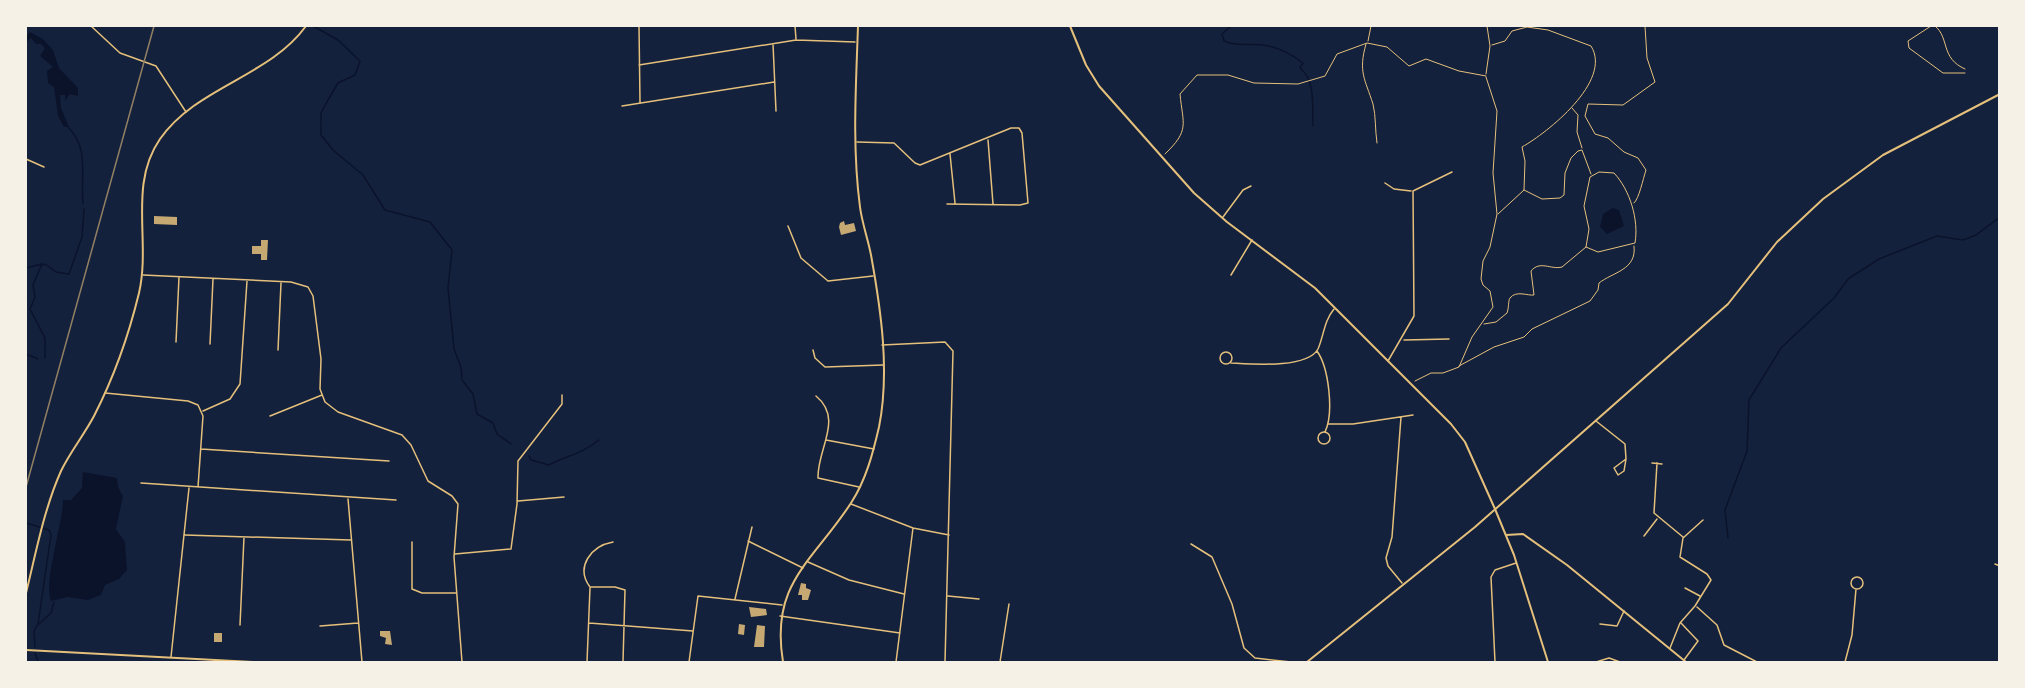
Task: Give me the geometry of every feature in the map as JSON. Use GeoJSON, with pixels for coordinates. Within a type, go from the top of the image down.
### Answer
{"type":"FeatureCollection","features":[{"type":"Feature","properties":{"kind":"main road"},"geometry":{"type":"LineString","coordinates":[[26,593],[60,474],[104,393],[134,310],[142,275],[145,246],[142,195],[144,175],[159,140],[186,112],[277,55],[306,26]]}},
{"type":"Feature","properties":{"kind":"main road"},"geometry":{"type":"LineString","coordinates":[[783,663],[780,616],[782,604],[803,568],[851,503],[860,487],[873,449],[883,402],[884,365],[874,276],[860,206],[854,104],[858,26]]}},
{"type":"Feature","properties":{"kind":"main road"},"geometry":{"type":"LineString","coordinates":[[1071,26],[1086,65],[1099,86],[1194,192],[1223,218],[1308,282],[1447,419],[1465,442],[1517,563],[1548,663]]}},
{"type":"Feature","properties":{"kind":"main road"},"geometry":{"type":"LineString","coordinates":[[1307,663],[1495,509],[1728,304],[1777,242],[1823,199],[1883,155],[2000,94]]}},
{"type":"Feature","properties":{"kind":"main road"},"geometry":{"type":"LineString","coordinates":[[1506,535],[1523,534],[1624,610],[1685,661]]}},
{"type":"Feature","properties":{"kind":"main road"},"geometry":{"type":"LineString","coordinates":[[26,650],[253,663]]}},
{"type":"Feature","properties":{"kind":"street"},"geometry":{"type":"LineString","coordinates":[[91,26],[117,51],[150,62],[157,67],[186,112]]}},
{"type":"Feature","properties":{"kind":"street"},"geometry":{"type":"LineString","coordinates":[[639,26],[640,103]]}},
{"type":"Feature","properties":{"kind":"street"},"geometry":{"type":"LineString","coordinates":[[795,26],[796,40]]}},
{"type":"Feature","properties":{"kind":"street"},"geometry":{"type":"LineString","coordinates":[[639,65],[796,40],[858,42]]}},
{"type":"Feature","properties":{"kind":"street"},"geometry":{"type":"LineString","coordinates":[[773,44],[776,111]]}},
{"type":"Feature","properties":{"kind":"street"},"geometry":{"type":"LineString","coordinates":[[622,106],[774,82]]}},
{"type":"Feature","properties":{"kind":"street"},"geometry":{"type":"LineString","coordinates":[[856,142],[894,143],[918,164],[1011,128],[1021,130],[1029,197],[1026,204],[947,204]]}},
{"type":"Feature","properties":{"kind":"street"},"geometry":{"type":"LineString","coordinates":[[987,139],[993,205]]}},
{"type":"Feature","properties":{"kind":"street"},"geometry":{"type":"LineString","coordinates":[[950,153],[955,204]]}},
{"type":"Feature","properties":{"kind":"street"},"geometry":{"type":"LineString","coordinates":[[26,159],[44,166]]}},
{"type":"Feature","properties":{"kind":"street"},"geometry":{"type":"LineString","coordinates":[[1385,183],[1394,189],[1413,191],[1452,172]]}},
{"type":"Feature","properties":{"kind":"street"},"geometry":{"type":"LineString","coordinates":[[1223,218],[1243,190],[1251,186]]}},
{"type":"Feature","properties":{"kind":"street"},"geometry":{"type":"LineString","coordinates":[[1388,362],[1403,340],[1414,316],[1413,191]]}},
{"type":"Feature","properties":{"kind":"street"},"geometry":{"type":"LineString","coordinates":[[788,226],[801,258],[828,281],[874,276]]}},
{"type":"Feature","properties":{"kind":"street"},"geometry":{"type":"LineString","coordinates":[[1231,275],[1252,240]]}},
{"type":"Feature","properties":{"kind":"street"},"geometry":{"type":"LineString","coordinates":[[142,275],[304,284],[312,294],[321,359],[322,395],[336,411],[405,438],[428,481],[456,500],[458,525],[454,554],[462,663]]}},
{"type":"Feature","properties":{"kind":"street"},"geometry":{"type":"LineString","coordinates":[[176,342],[179,277]]}},
{"type":"Feature","properties":{"kind":"street"},"geometry":{"type":"LineString","coordinates":[[210,344],[213,279]]}},
{"type":"Feature","properties":{"kind":"street"},"geometry":{"type":"LineString","coordinates":[[202,411],[230,399],[240,384],[248,280]]}},
{"type":"Feature","properties":{"kind":"street"},"geometry":{"type":"LineString","coordinates":[[278,350],[281,282]]}},
{"type":"Feature","properties":{"kind":"street"},"geometry":{"type":"LineString","coordinates":[[1231,363],[1232,355],[1222,353],[1221,363],[1231,363],[1297,362],[1317,351],[1327,321],[1335,309]]}},
{"type":"Feature","properties":{"kind":"street"},"geometry":{"type":"LineString","coordinates":[[1403,340],[1449,339]]}},
{"type":"Feature","properties":{"kind":"street"},"geometry":{"type":"LineString","coordinates":[[882,345],[945,342],[951,347],[945,663]]}},
{"type":"Feature","properties":{"kind":"street"},"geometry":{"type":"LineString","coordinates":[[813,350],[815,358],[825,367],[884,365]]}},
{"type":"Feature","properties":{"kind":"street"},"geometry":{"type":"LineString","coordinates":[[1317,351],[1327,372],[1328,424],[1325,432],[1317,436],[1322,444],[1330,439],[1325,432]]}},
{"type":"Feature","properties":{"kind":"street"},"geometry":{"type":"LineString","coordinates":[[104,393],[188,401],[197,404],[202,411],[198,488]]}},
{"type":"Feature","properties":{"kind":"street"},"geometry":{"type":"LineString","coordinates":[[270,416],[322,395]]}},
{"type":"Feature","properties":{"kind":"street"},"geometry":{"type":"LineString","coordinates":[[454,554],[511,549],[517,501],[518,461],[562,404],[562,395]]}},
{"type":"Feature","properties":{"kind":"street"},"geometry":{"type":"LineString","coordinates":[[816,396],[830,410],[818,478],[860,487]]}},
{"type":"Feature","properties":{"kind":"street"},"geometry":{"type":"LineString","coordinates":[[1328,424],[1413,415]]}},
{"type":"Feature","properties":{"kind":"street"},"geometry":{"type":"LineString","coordinates":[[1401,417],[1392,537],[1386,558],[1388,566],[1402,584]]}},
{"type":"Feature","properties":{"kind":"street"},"geometry":{"type":"LineString","coordinates":[[1596,421],[1626,444],[1626,459],[1623,474],[1615,474],[1616,465],[1626,459]]}},
{"type":"Feature","properties":{"kind":"street"},"geometry":{"type":"LineString","coordinates":[[825,440],[873,449]]}},
{"type":"Feature","properties":{"kind":"street"},"geometry":{"type":"LineString","coordinates":[[201,449],[388,460]]}},
{"type":"Feature","properties":{"kind":"street"},"geometry":{"type":"LineString","coordinates":[[1652,463],[1662,464]]}},
{"type":"Feature","properties":{"kind":"street"},"geometry":{"type":"LineString","coordinates":[[1657,463],[1653,510],[1657,519],[1683,538]]}},
{"type":"Feature","properties":{"kind":"street"},"geometry":{"type":"LineString","coordinates":[[141,483],[396,500]]}},
{"type":"Feature","properties":{"kind":"street"},"geometry":{"type":"LineString","coordinates":[[171,658],[189,487]]}},
{"type":"Feature","properties":{"kind":"street"},"geometry":{"type":"LineString","coordinates":[[517,501],[564,497]]}},
{"type":"Feature","properties":{"kind":"street"},"geometry":{"type":"LineString","coordinates":[[348,498],[362,663]]}},
{"type":"Feature","properties":{"kind":"street"},"geometry":{"type":"LineString","coordinates":[[851,503],[913,528],[949,535]]}},
{"type":"Feature","properties":{"kind":"street"},"geometry":{"type":"LineString","coordinates":[[1644,536],[1657,519]]}},
{"type":"Feature","properties":{"kind":"street"},"geometry":{"type":"LineString","coordinates":[[1670,649],[1680,623],[1695,606],[1710,576],[1681,560],[1683,538],[1703,520]]}},
{"type":"Feature","properties":{"kind":"street"},"geometry":{"type":"LineString","coordinates":[[735,600],[752,527]]}},
{"type":"Feature","properties":{"kind":"street"},"geometry":{"type":"LineString","coordinates":[[896,663],[913,528]]}},
{"type":"Feature","properties":{"kind":"street"},"geometry":{"type":"LineString","coordinates":[[184,535],[351,540]]}},
{"type":"Feature","properties":{"kind":"street"},"geometry":{"type":"LineString","coordinates":[[240,625],[244,537]]}},
{"type":"Feature","properties":{"kind":"street"},"geometry":{"type":"LineString","coordinates":[[747,541],[803,568]]}},
{"type":"Feature","properties":{"kind":"street"},"geometry":{"type":"LineString","coordinates":[[412,542],[412,589],[422,593],[457,593]]}},
{"type":"Feature","properties":{"kind":"street"},"geometry":{"type":"LineString","coordinates":[[587,663],[591,587],[586,578],[589,555],[598,545],[614,542]]}},
{"type":"Feature","properties":{"kind":"street"},"geometry":{"type":"LineString","coordinates":[[1191,544],[1212,557],[1232,604],[1244,648],[1256,658],[1284,659],[1290,663]]}},
{"type":"Feature","properties":{"kind":"street"},"geometry":{"type":"LineString","coordinates":[[808,562],[849,580],[905,594]]}},
{"type":"Feature","properties":{"kind":"street"},"geometry":{"type":"LineString","coordinates":[[1495,663],[1491,577],[1495,570],[1517,563]]}},
{"type":"Feature","properties":{"kind":"street"},"geometry":{"type":"LineString","coordinates":[[1995,564],[2000,566]]}},
{"type":"Feature","properties":{"kind":"street"},"geometry":{"type":"LineString","coordinates":[[1845,663],[1853,624],[1856,589],[1851,582],[1858,577],[1863,584],[1856,589]]}},
{"type":"Feature","properties":{"kind":"street"},"geometry":{"type":"LineString","coordinates":[[591,587],[615,587],[625,590],[623,663]]}},
{"type":"Feature","properties":{"kind":"street"},"geometry":{"type":"LineString","coordinates":[[1685,588],[1701,596]]}},
{"type":"Feature","properties":{"kind":"street"},"geometry":{"type":"LineString","coordinates":[[689,663],[698,596],[782,604]]}},
{"type":"Feature","properties":{"kind":"street"},"geometry":{"type":"LineString","coordinates":[[947,596],[979,599]]}},
{"type":"Feature","properties":{"kind":"street"},"geometry":{"type":"LineString","coordinates":[[1000,663],[1009,604]]}},
{"type":"Feature","properties":{"kind":"street"},"geometry":{"type":"LineString","coordinates":[[1695,606],[1717,625],[1724,645],[1757,663]]}},
{"type":"Feature","properties":{"kind":"street"},"geometry":{"type":"LineString","coordinates":[[1600,624],[1617,626],[1624,610]]}},
{"type":"Feature","properties":{"kind":"street"},"geometry":{"type":"LineString","coordinates":[[780,616],[900,633]]}},
{"type":"Feature","properties":{"kind":"street"},"geometry":{"type":"LineString","coordinates":[[320,626],[359,623]]}},
{"type":"Feature","properties":{"kind":"street"},"geometry":{"type":"LineString","coordinates":[[589,623],[693,631]]}},
{"type":"Feature","properties":{"kind":"street"},"geometry":{"type":"LineString","coordinates":[[1680,623],[1698,641],[1685,661]]}},
{"type":"Feature","properties":{"kind":"street"},"geometry":{"type":"LineString","coordinates":[[155,662],[157,657]]}},
{"type":"Feature","properties":{"kind":"street"},"geometry":{"type":"LineString","coordinates":[[1596,663],[1609,658],[1620,663]]}},
{"type":"Feature","properties":{"kind":"street"},"geometry":{"type":"LineString","coordinates":[[1695,663],[1702,663]]}},
{"type":"Feature","properties":{"kind":"path"},"geometry":{"type":"LineString","coordinates":[[1371,26],[1361,66],[1374,106],[1377,143]]}},
{"type":"Feature","properties":{"kind":"path"},"geometry":{"type":"LineString","coordinates":[[1459,367],[1472,337],[1493,307],[1490,291],[1481,281],[1483,261],[1490,247],[1497,214],[1493,173],[1497,111],[1485,76],[1490,46],[1487,26]]}},
{"type":"Feature","properties":{"kind":"path"},"geometry":{"type":"LineString","coordinates":[[1633,204],[1640,196],[1640,182],[1646,171],[1644,166],[1638,158],[1620,150],[1614,141],[1595,134],[1585,116],[1588,104],[1623,105],[1655,82],[1647,58],[1645,26]]}},
{"type":"Feature","properties":{"kind":"path"},"geometry":{"type":"LineString","coordinates":[[1931,26],[1908,41],[1909,48],[1943,73],[1965,73]]}},
{"type":"Feature","properties":{"kind":"path"},"geometry":{"type":"LineString","coordinates":[[1935,26],[1941,34],[1948,55],[1965,69]]}},
{"type":"Feature","properties":{"kind":"path"},"geometry":{"type":"LineString","coordinates":[[1490,46],[1505,41],[1512,31],[1527,27],[1548,30],[1591,46],[1594,70],[1579,101],[1544,134],[1522,147],[1525,161],[1524,190],[1497,214]]}},
{"type":"Feature","properties":{"kind":"path"},"geometry":{"type":"LineString","coordinates":[[1162,157],[1177,142],[1185,126],[1180,94],[1197,75],[1234,75],[1254,83],[1298,84],[1325,76],[1337,54],[1367,43],[1387,47],[1409,66],[1426,59],[1459,71],[1485,76]]}},
{"type":"Feature","properties":{"kind":"path"},"geometry":{"type":"LineString","coordinates":[[1482,325],[1502,318],[1507,313],[1510,298],[1513,295],[1523,293],[1534,295],[1533,268],[1542,265],[1563,267],[1586,247],[1589,229],[1584,206],[1592,176],[1577,132],[1578,115],[1572,107]]}},
{"type":"Feature","properties":{"kind":"path"},"geometry":{"type":"LineString","coordinates":[[1524,190],[1542,199],[1560,198],[1563,195],[1568,163],[1578,151],[1582,150]]}},
{"type":"Feature","properties":{"kind":"path"},"geometry":{"type":"LineString","coordinates":[[1411,384],[1431,373],[1443,373],[1459,367],[1502,344],[1524,337],[1532,329],[1590,301],[1598,290],[1599,283],[1610,275],[1618,274],[1629,264],[1634,253],[1633,244],[1637,234],[1633,204],[1628,191],[1614,173],[1599,172],[1592,176]]}},
{"type":"Feature","properties":{"kind":"path"},"geometry":{"type":"LineString","coordinates":[[1586,247],[1598,252],[1633,244]]}},
{"type":"Feature","properties":{"kind":"water"},"geometry":{"type":"Polygon","coordinates":[[[30,32],[43,39],[53,50],[59,68],[78,88],[78,96],[70,94],[65,101],[65,95],[60,95],[61,108],[69,127],[64,127],[58,116],[54,87],[48,83],[47,71],[53,67],[40,56],[45,48],[41,44],[36,44],[31,38],[26,42],[26,36],[30,32]]]}},
{"type":"Feature","properties":{"kind":"water"},"geometry":{"type":"Polygon","coordinates":[[[1613,208],[1619,210],[1624,226],[1607,234],[1600,227],[1603,214],[1613,208]]]}},
{"type":"Feature","properties":{"kind":"water"},"geometry":{"type":"Polygon","coordinates":[[[83,472],[117,478],[118,487],[123,496],[116,529],[125,542],[127,570],[119,579],[105,585],[101,595],[88,600],[68,597],[51,601],[49,592],[51,567],[63,500],[71,500],[82,488],[83,472]]]}},
{"type":"Feature","properties":{"kind":"building"},"geometry":{"type":"Polygon","coordinates":[[[154,216],[177,217],[177,225],[154,224],[154,216]]]}},
{"type":"Feature","properties":{"kind":"building"},"geometry":{"type":"Polygon","coordinates":[[[844,221],[845,225],[854,223],[856,231],[841,235],[839,227],[844,221]]]}},
{"type":"Feature","properties":{"kind":"building"},"geometry":{"type":"Polygon","coordinates":[[[261,240],[268,240],[267,260],[261,260],[261,254],[252,254],[252,246],[261,246],[261,240]]]}},
{"type":"Feature","properties":{"kind":"building"},"geometry":{"type":"Polygon","coordinates":[[[801,583],[806,584],[806,588],[811,590],[808,600],[802,600],[802,595],[798,595],[801,583]]]}},
{"type":"Feature","properties":{"kind":"building"},"geometry":{"type":"Polygon","coordinates":[[[749,607],[766,609],[767,615],[751,617],[749,607]]]}},
{"type":"Feature","properties":{"kind":"building"},"geometry":{"type":"Polygon","coordinates":[[[739,624],[745,625],[744,635],[738,634],[739,624]]]}},
{"type":"Feature","properties":{"kind":"building"},"geometry":{"type":"Polygon","coordinates":[[[757,625],[765,626],[764,647],[754,647],[757,625]]]}},
{"type":"Feature","properties":{"kind":"building"},"geometry":{"type":"Polygon","coordinates":[[[380,631],[390,631],[392,645],[385,644],[386,638],[380,636],[380,631]]]}},
{"type":"Feature","properties":{"kind":"building"},"geometry":{"type":"Polygon","coordinates":[[[214,633],[222,633],[222,642],[214,642],[214,633]]]}},
{"type":"Feature","properties":{"kind":"waterway"},"geometry":{"type":"LineString","coordinates":[[313,26],[338,40],[360,61],[355,75],[338,83],[321,113],[321,135],[333,150],[363,175],[385,210],[430,222],[452,250],[448,288],[454,349],[461,367],[462,380],[473,394],[477,414],[493,423],[497,434],[511,444]]}},
{"type":"Feature","properties":{"kind":"waterway"},"geometry":{"type":"LineString","coordinates":[[1231,26],[1222,34],[1224,41],[1274,47],[1303,63],[1300,68],[1309,79],[1311,87],[1313,126]]}},
{"type":"Feature","properties":{"kind":"waterway"},"geometry":{"type":"LineString","coordinates":[[68,127],[75,135],[82,153],[83,204]]}},
{"type":"Feature","properties":{"kind":"waterway"},"geometry":{"type":"LineString","coordinates":[[45,358],[45,338],[30,309],[35,297],[33,285],[41,266],[45,264],[56,272],[69,274],[82,237],[84,209]]}},
{"type":"Feature","properties":{"kind":"waterway"},"geometry":{"type":"LineString","coordinates":[[1728,538],[1725,510],[1747,451],[1749,400],[1781,348],[1834,298],[1848,279],[1879,259],[1937,236],[1963,240],[1976,235],[2000,217]]}},
{"type":"Feature","properties":{"kind":"waterway"},"geometry":{"type":"LineString","coordinates":[[26,268],[42,264]]}},
{"type":"Feature","properties":{"kind":"waterway"},"geometry":{"type":"LineString","coordinates":[[26,354],[38,359]]}},
{"type":"Feature","properties":{"kind":"waterway"},"geometry":{"type":"LineString","coordinates":[[529,456],[531,460],[549,465],[580,452],[599,440]]}},
{"type":"Feature","properties":{"kind":"waterway"},"geometry":{"type":"LineString","coordinates":[[26,523],[49,530],[51,535],[38,624],[34,631],[35,647]]}},
{"type":"Feature","properties":{"kind":"waterway"},"geometry":{"type":"LineString","coordinates":[[39,624],[51,613],[54,602]]}},
{"type":"Feature","properties":{"kind":"waterway"},"geometry":{"type":"LineString","coordinates":[[35,653],[38,662]]}},
{"type":"Feature","properties":{"kind":"railway"},"geometry":{"type":"LineString","coordinates":[[26,487],[154,26]]}}]}
